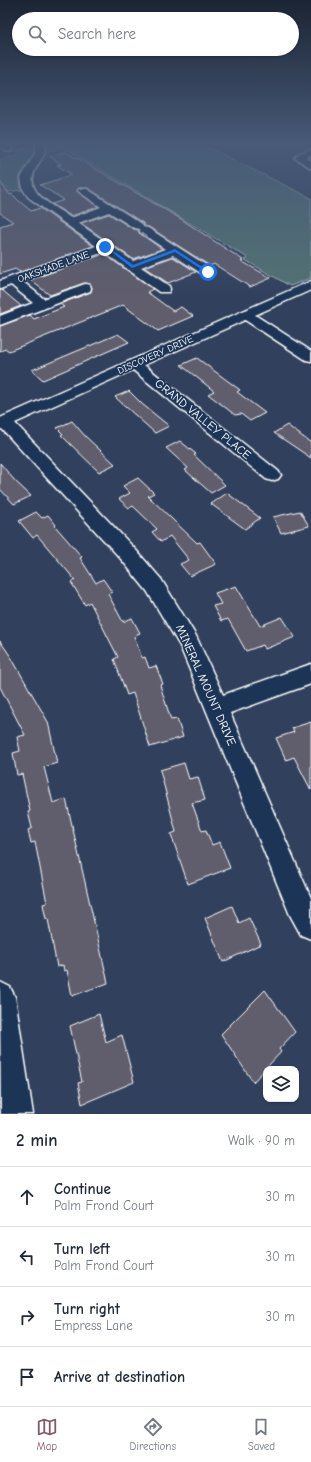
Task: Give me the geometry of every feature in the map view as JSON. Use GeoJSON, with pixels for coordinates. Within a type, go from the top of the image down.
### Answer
{"type":"FeatureCollection","features":[{"type":"Feature","properties":{"kind":"street"},"geometry":{"type":"LineString","coordinates":[[33,195],[164,288]]}},
{"type":"Feature","properties":{"kind":"street"},"geometry":{"type":"LineString","coordinates":[[89,195],[208,272]]}},
{"type":"Feature","properties":{"kind":"street"},"geometry":{"type":"LineString","coordinates":[[69,222],[110,208]]}},
{"type":"Feature","properties":{"kind":"street","name":"OAKSHADE LANE"},"geometry":{"type":"LineString","coordinates":[[0,285],[105,247]]}},
{"type":"Feature","properties":{"kind":"street"},"geometry":{"type":"LineString","coordinates":[[132,266],[175,250]]}},
{"type":"Feature","properties":{"kind":"street"},"geometry":{"type":"LineString","coordinates":[[13,280],[42,305]]}},
{"type":"Feature","properties":{"kind":"street","name":"DISCOVERY DRIVE"},"geometry":{"type":"LineString","coordinates":[[2,423],[311,285]]}},
{"type":"Feature","properties":{"kind":"street"},"geometry":{"type":"LineString","coordinates":[[0,322],[86,288]]}},
{"type":"Feature","properties":{"kind":"street"},"geometry":{"type":"LineString","coordinates":[[245,314],[311,357]]}},
{"type":"Feature","properties":{"kind":"street","name":"GRAND VALLEY PLACE"},"geometry":{"type":"LineString","coordinates":[[134,364],[272,474]]}},
{"type":"Feature","properties":{"kind":"street","name":"MINERAL MOUNT DRIVE"},"geometry":{"type":"LineString","coordinates":[[2,423],[128,554],[154,585],[189,642],[218,707],[300,905],[311,925]]}},
{"type":"Feature","properties":{"kind":"street"},"geometry":{"type":"LineString","coordinates":[[218,707],[311,674]]}},
{"type":"Feature","properties":{"kind":"street"},"geometry":{"type":"LineString","coordinates":[[0,997],[5,1060],[17,1114]]}},
{"type":"Feature","properties":{"kind":"green space"},"geometry":{"type":"Polygon","coordinates":[[[143,195],[305,195],[311,198],[311,278],[290,286],[245,260],[248,258],[143,195]]]}},
{"type":"Feature","properties":{"kind":"building"},"geometry":{"type":"Polygon","coordinates":[[[0,195],[13,195],[31,211],[40,208],[93,246],[20,272],[15,269],[0,274],[0,226],[13,222],[0,213],[0,195]]]}},
{"type":"Feature","properties":{"kind":"building"},"geometry":{"type":"Polygon","coordinates":[[[56,195],[82,195],[98,207],[71,216],[52,204],[64,200],[56,195]]]}},
{"type":"Feature","properties":{"kind":"building"},"geometry":{"type":"Polygon","coordinates":[[[99,195],[140,195],[181,219],[243,260],[241,261],[271,278],[250,287],[214,264],[210,266],[149,227],[144,226],[143,223],[99,195]]]}},
{"type":"Feature","properties":{"kind":"building"},"geometry":{"type":"Polygon","coordinates":[[[109,214],[133,229],[138,230],[139,233],[162,249],[133,259],[81,223],[109,214]]]}},
{"type":"Feature","properties":{"kind":"building"},"geometry":{"type":"Polygon","coordinates":[[[104,254],[153,289],[147,292],[173,311],[181,307],[193,316],[158,331],[123,305],[9,351],[6,349],[0,351],[0,326],[30,315],[34,319],[64,307],[60,304],[91,292],[92,288],[90,284],[84,283],[50,295],[30,280],[104,254]]]}},
{"type":"Feature","properties":{"kind":"building"},"geometry":{"type":"Polygon","coordinates":[[[173,257],[196,272],[168,283],[144,267],[173,257]]]}},
{"type":"Feature","properties":{"kind":"building"},"geometry":{"type":"Polygon","coordinates":[[[0,290],[2,290],[21,306],[0,314],[0,290]]]}},
{"type":"Feature","properties":{"kind":"building"},"geometry":{"type":"Polygon","coordinates":[[[118,334],[129,342],[43,380],[32,370],[118,334]]]}},
{"type":"Feature","properties":{"kind":"building"},"geometry":{"type":"Polygon","coordinates":[[[197,358],[240,390],[237,392],[265,413],[250,421],[241,414],[235,415],[208,394],[214,391],[181,365],[197,358]]]}},
{"type":"Feature","properties":{"kind":"building"},"geometry":{"type":"Polygon","coordinates":[[[129,391],[142,404],[169,426],[155,433],[115,397],[129,391]]]}},
{"type":"Feature","properties":{"kind":"building"},"geometry":{"type":"Polygon","coordinates":[[[72,421],[85,436],[115,464],[99,472],[61,435],[63,434],[57,428],[72,421]]]}},
{"type":"Feature","properties":{"kind":"building"},"geometry":{"type":"Polygon","coordinates":[[[287,425],[311,443],[311,458],[274,433],[287,425]]]}},
{"type":"Feature","properties":{"kind":"building"},"geometry":{"type":"Polygon","coordinates":[[[180,441],[196,454],[194,455],[225,485],[211,493],[185,470],[188,468],[166,448],[180,441]]]}},
{"type":"Feature","properties":{"kind":"building"},"geometry":{"type":"Polygon","coordinates":[[[0,463],[15,481],[31,496],[14,504],[0,489],[0,463]]]}},
{"type":"Feature","properties":{"kind":"building"},"geometry":{"type":"Polygon","coordinates":[[[138,478],[154,493],[148,496],[197,543],[200,542],[216,564],[190,576],[180,564],[189,560],[170,536],[161,542],[152,532],[157,529],[133,506],[129,508],[119,499],[130,493],[123,486],[138,478]]]}},
{"type":"Feature","properties":{"kind":"building"},"geometry":{"type":"Polygon","coordinates":[[[227,493],[260,518],[245,529],[211,504],[227,493]]]}},
{"type":"Feature","properties":{"kind":"building"},"geometry":{"type":"Polygon","coordinates":[[[300,511],[309,526],[281,533],[273,517],[300,511]]]}},
{"type":"Feature","properties":{"kind":"building"},"geometry":{"type":"Polygon","coordinates":[[[36,512],[42,518],[48,515],[56,525],[55,526],[82,557],[80,558],[96,583],[103,579],[112,592],[108,594],[123,622],[132,618],[140,633],[134,636],[142,658],[145,657],[149,668],[156,666],[163,684],[160,685],[171,720],[177,719],[183,737],[150,747],[133,693],[127,695],[114,659],[118,657],[90,602],[85,605],[71,582],[75,580],[37,535],[33,538],[19,521],[36,512]]]}},
{"type":"Feature","properties":{"kind":"building"},"geometry":{"type":"Polygon","coordinates":[[[236,586],[260,626],[282,617],[295,637],[265,649],[263,645],[246,651],[228,619],[221,621],[213,606],[221,604],[215,593],[236,586]]]}},
{"type":"Feature","properties":{"kind":"building"},"geometry":{"type":"Polygon","coordinates":[[[0,641],[11,657],[48,722],[57,763],[44,767],[53,803],[66,799],[108,983],[72,996],[67,970],[64,971],[63,965],[57,967],[48,919],[46,919],[43,904],[47,903],[35,842],[31,843],[28,830],[32,828],[28,812],[30,811],[22,774],[17,775],[13,753],[20,751],[17,737],[25,735],[0,687],[0,641]]]}},
{"type":"Feature","properties":{"kind":"building"},"geometry":{"type":"Polygon","coordinates":[[[311,722],[311,790],[294,757],[286,760],[276,738],[294,732],[292,728],[311,722]]]}},
{"type":"Feature","properties":{"kind":"building"},"geometry":{"type":"Polygon","coordinates":[[[184,763],[189,779],[198,777],[205,800],[192,803],[202,831],[206,830],[212,845],[220,842],[230,868],[188,884],[171,834],[176,832],[160,770],[184,763]]]}},
{"type":"Feature","properties":{"kind":"building"},"geometry":{"type":"Polygon","coordinates":[[[232,906],[239,923],[249,918],[261,944],[223,962],[205,918],[232,906]]]}},
{"type":"Feature","properties":{"kind":"building"},"geometry":{"type":"Polygon","coordinates":[[[265,990],[295,1032],[279,1049],[281,1052],[268,1066],[263,1066],[263,1071],[253,1082],[221,1034],[265,990]]]}},
{"type":"Feature","properties":{"kind":"building"},"geometry":{"type":"Polygon","coordinates":[[[99,1014],[106,1042],[122,1035],[134,1082],[82,1104],[78,1083],[82,1082],[70,1026],[99,1014]]]}},
{"type":"Feature","properties":{"kind":"route"},"geometry":{"type":"LineString","coordinates":[[105,247],[132,266],[175,250],[208,272]]}}]}
